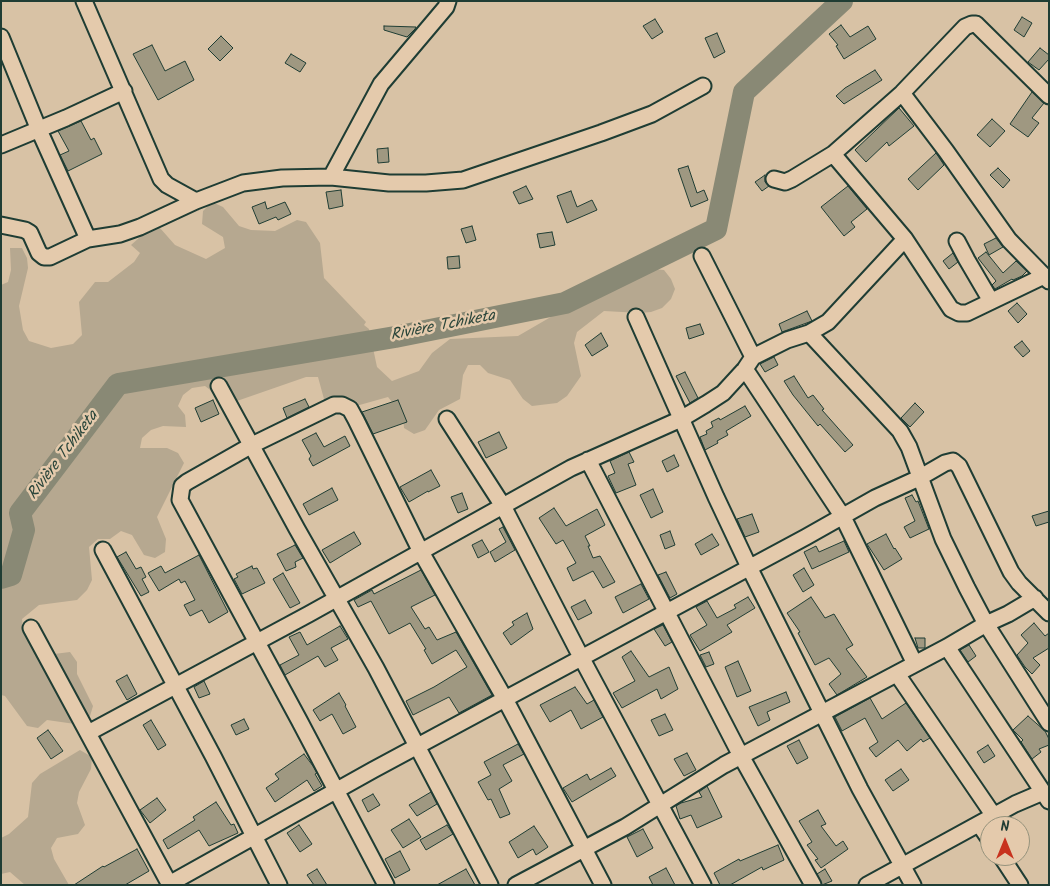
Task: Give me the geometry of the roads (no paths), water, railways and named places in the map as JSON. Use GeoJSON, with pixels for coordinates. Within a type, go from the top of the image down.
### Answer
{"type":"FeatureCollection","features":[{"type":"Feature","properties":{"kind":"street"},"geometry":{"type":"LineString","coordinates":[[84,1],[161,179],[167,185],[196,201]]}},
{"type":"Feature","properties":{"kind":"street"},"geometry":{"type":"LineString","coordinates":[[331,176],[381,84],[446,7],[448,1]]}},
{"type":"Feature","properties":{"kind":"street"},"geometry":{"type":"LineString","coordinates":[[774,179],[785,182],[792,179],[832,154],[902,93],[965,27],[972,24],[976,24],[1049,96]]}},
{"type":"Feature","properties":{"kind":"street"},"geometry":{"type":"LineString","coordinates":[[1,37],[39,130],[88,239]]}},
{"type":"Feature","properties":{"kind":"street"},"geometry":{"type":"LineString","coordinates":[[1,225],[26,230],[30,233],[40,253],[44,257],[50,257],[88,239],[120,234],[140,227],[196,201],[243,183],[282,178],[331,176],[389,183],[463,180],[652,114],[704,86]]}},
{"type":"Feature","properties":{"kind":"street"},"geometry":{"type":"LineString","coordinates":[[1,145],[39,130],[124,91]]}},
{"type":"Feature","properties":{"kind":"street"},"geometry":{"type":"LineString","coordinates":[[832,154],[905,239],[951,309],[967,314],[991,301],[1046,278],[1009,240],[902,93]]}},
{"type":"Feature","properties":{"kind":"street"},"geometry":{"type":"LineString","coordinates":[[88,733],[257,642],[571,468],[681,419],[722,393],[749,363],[787,340],[809,333],[828,322],[905,239]]}},
{"type":"Feature","properties":{"kind":"street"},"geometry":{"type":"LineString","coordinates":[[957,241],[991,301]]}},
{"type":"Feature","properties":{"kind":"street"},"geometry":{"type":"LineString","coordinates":[[702,256],[749,363],[843,517],[915,664]]}},
{"type":"Feature","properties":{"kind":"street"},"geometry":{"type":"LineString","coordinates":[[636,317],[749,567],[860,789],[912,885]]}},
{"type":"Feature","properties":{"kind":"street"},"geometry":{"type":"LineString","coordinates":[[809,333],[900,431],[909,447],[943,540],[986,624],[1049,723]]}},
{"type":"Feature","properties":{"kind":"street"},"geometry":{"type":"LineString","coordinates":[[219,386],[297,530],[337,598],[490,885]]}},
{"type":"Feature","properties":{"kind":"street"},"geometry":{"type":"LineString","coordinates":[[386,885],[337,790],[180,500],[180,491],[187,482],[252,446],[334,405],[342,405],[350,409],[421,552],[505,698],[603,885]]}},
{"type":"Feature","properties":{"kind":"street"},"geometry":{"type":"LineString","coordinates":[[447,419],[502,506],[703,885]]}},
{"type":"Feature","properties":{"kind":"street"},"geometry":{"type":"LineString","coordinates":[[588,460],[741,756],[813,885]]}},
{"type":"Feature","properties":{"kind":"street"},"geometry":{"type":"LineString","coordinates":[[30,628],[170,884],[505,698],[875,498],[919,478],[945,462],[953,462],[960,466],[1011,572],[1019,584],[1049,613]]}},
{"type":"Feature","properties":{"kind":"street"},"geometry":{"type":"LineString","coordinates":[[103,550],[255,836],[279,885]]}},
{"type":"Feature","properties":{"kind":"street"},"geometry":{"type":"LineString","coordinates":[[516,885],[625,827],[741,756],[897,674],[1035,598]]}},
{"type":"Feature","properties":{"kind":"street"},"geometry":{"type":"LineString","coordinates":[[897,674],[994,816],[1046,797],[947,647]]}},
{"type":"Feature","properties":{"kind":"street"},"geometry":{"type":"LineString","coordinates":[[868,885],[979,824]]}},
{"type":"Feature","properties":{"kind":"street"},"geometry":{"type":"LineString","coordinates":[[1008,866],[1020,885]]}},
{"type":"Feature","properties":{"kind":"waterway","name":"Rivière Tchiketa"},"geometry":{"type":"LineString","coordinates":[[1,578],[11,575],[24,530],[20,513],[118,384],[395,337],[565,303],[716,229],[744,92],[842,1]]}}]}
